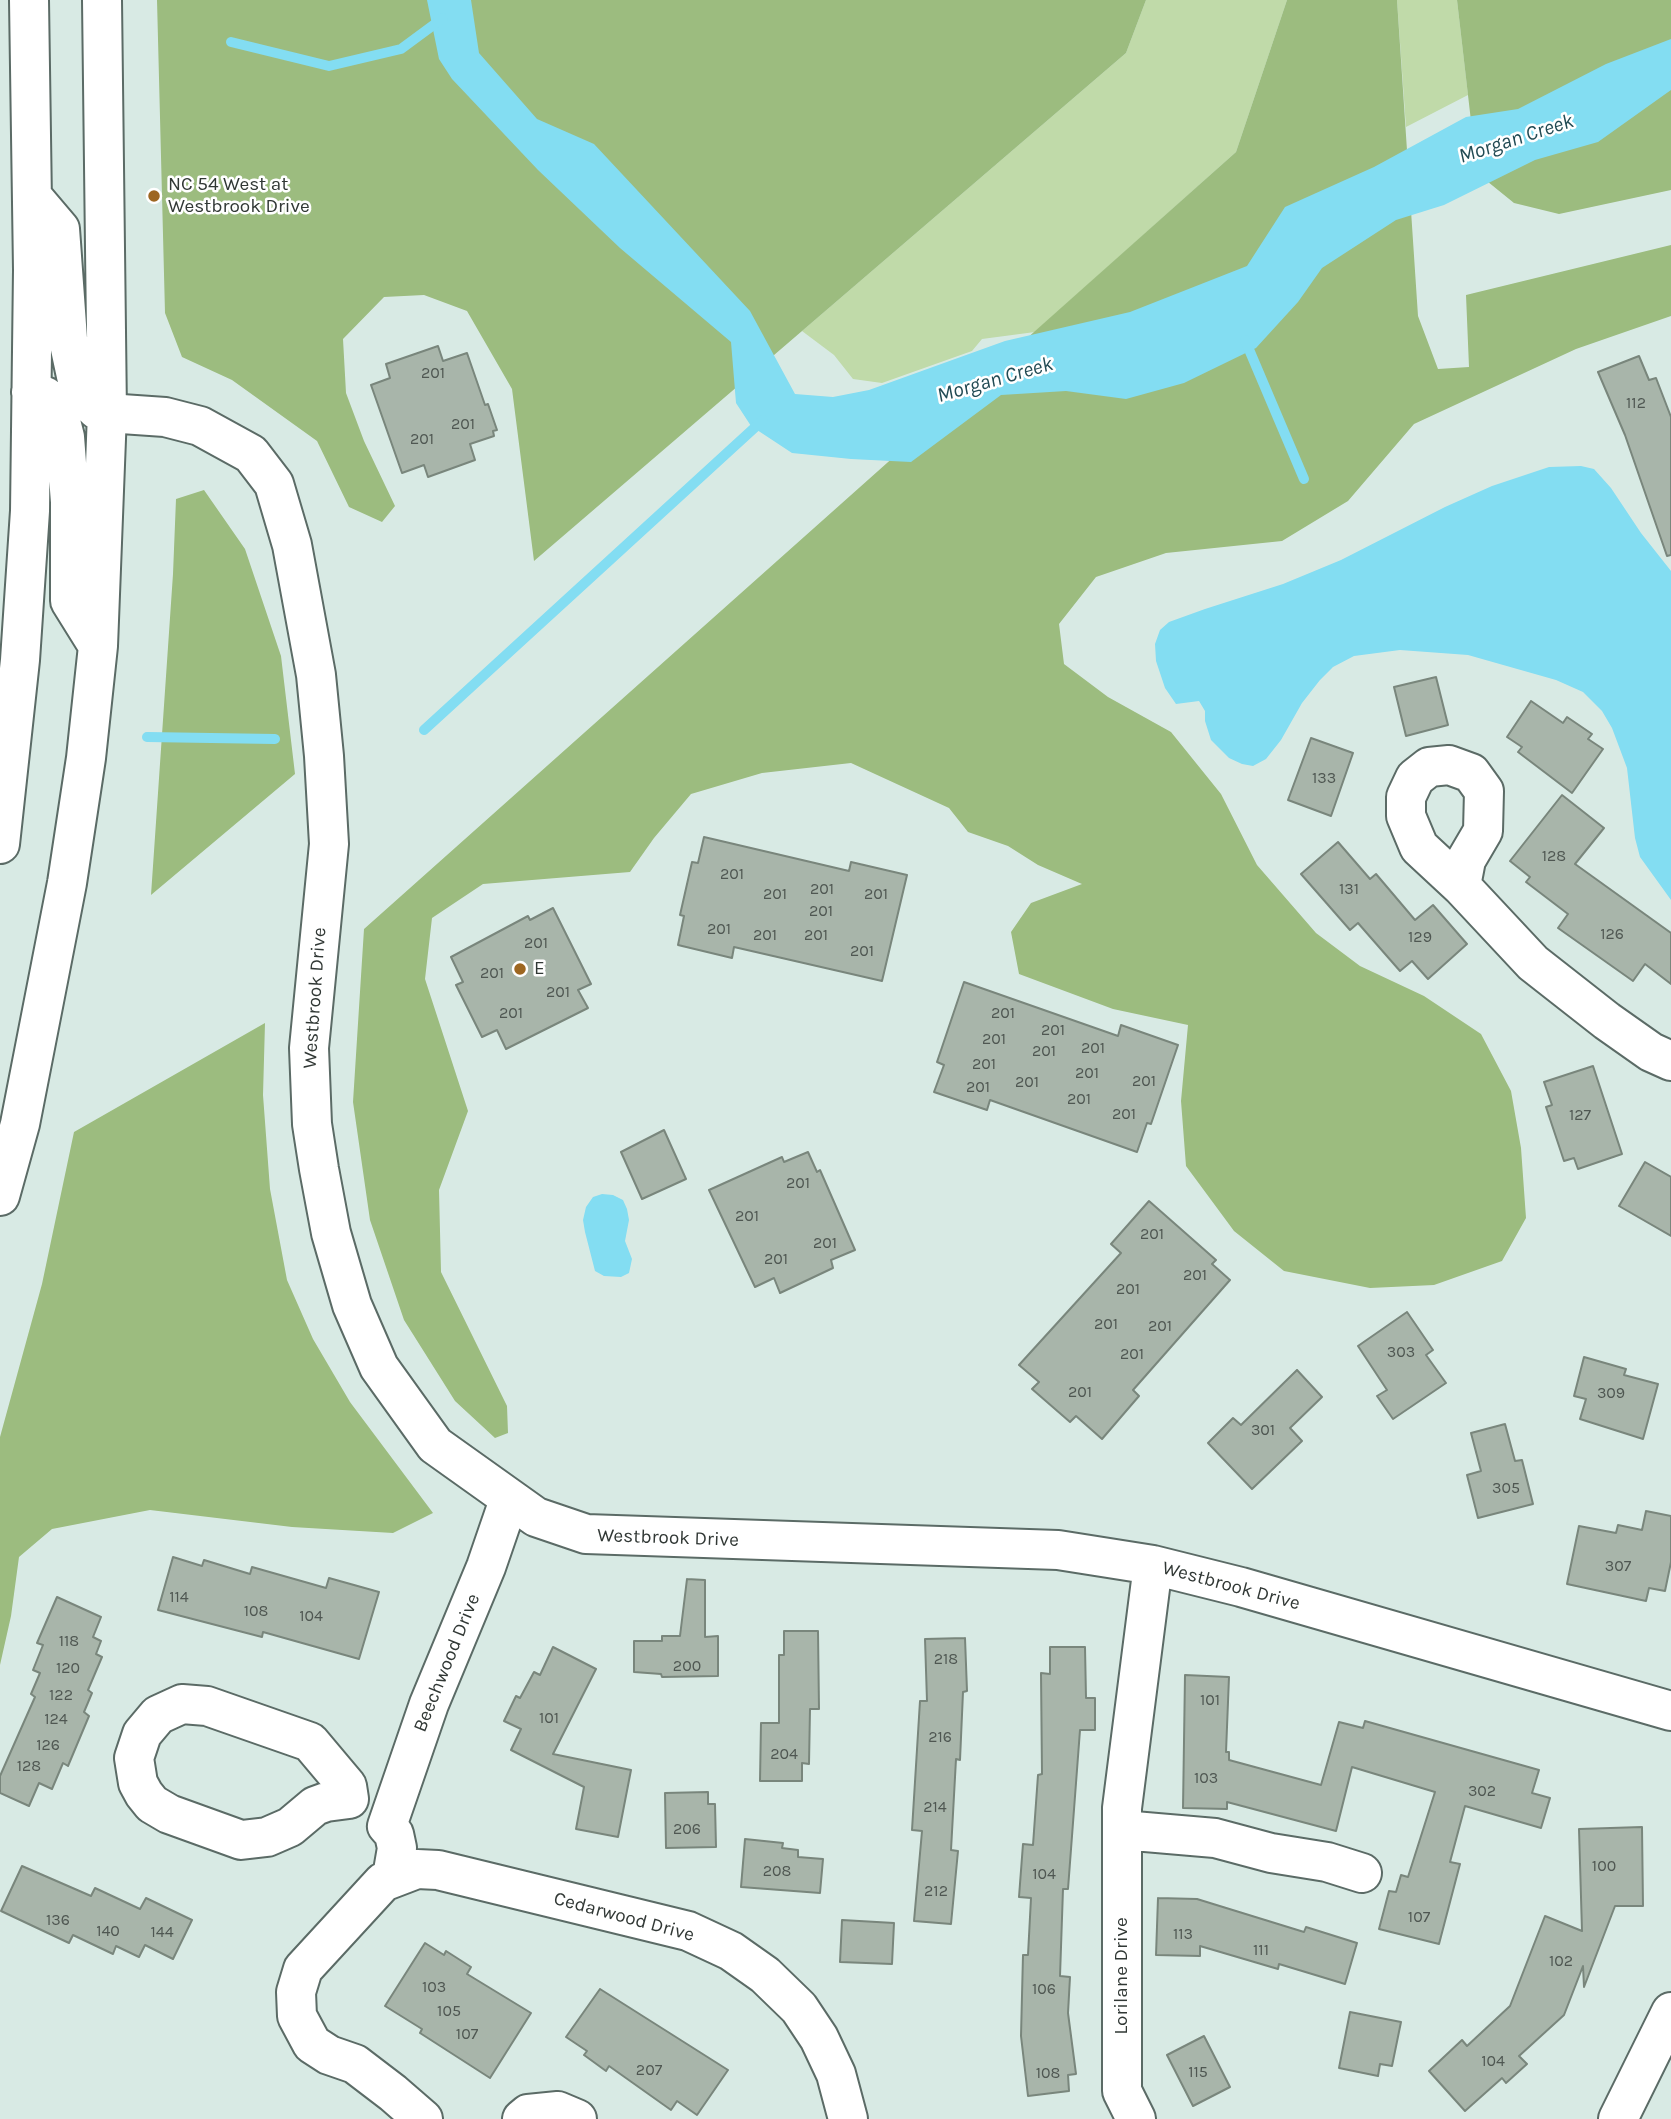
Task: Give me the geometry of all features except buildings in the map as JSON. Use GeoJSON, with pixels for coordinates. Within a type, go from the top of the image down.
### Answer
{"type":"FeatureCollection","features":[{"type":"Feature","properties":{"kind":"main road"},"geometry":{"type":"LineString","coordinates":[[0,844],[22,633],[30,511],[32,197],[29,0]]}},
{"type":"Feature","properties":{"kind":"main road"},"geometry":{"type":"LineString","coordinates":[[0,1196],[20,1124],[67,883],[86,758],[98,646],[107,413],[102,0]]}},
{"type":"Feature","properties":{"kind":"main road"},"geometry":{"type":"LineString","coordinates":[[32,197],[61,229],[68,339],[76,376],[89,402],[97,410],[107,413]]}},
{"type":"Feature","properties":{"kind":"main road"},"geometry":{"type":"LineString","coordinates":[[31,392],[45,396],[60,417],[65,437],[70,502],[70,601],[98,646]]}},
{"type":"Feature","properties":{"kind":"main road","name":"Westbrook Drive"},"geometry":{"type":"LineString","coordinates":[[107,413],[165,417],[200,426],[251,454],[274,484],[295,558],[316,675],[324,756],[329,844],[309,1048],[312,1124],[331,1233],[352,1304],[379,1367],[435,1445],[536,1517],[586,1534],[1058,1550],[1153,1565],[1241,1587],[1671,1711]]}},
{"type":"Feature","properties":{"kind":"main road"},"geometry":{"type":"LineString","coordinates":[[1461,886],[1533,963],[1607,1021],[1651,1052],[1671,1061]]}},
{"type":"Feature","properties":{"kind":"main road","name":"Beechwood Drive"},"geometry":{"type":"LineString","coordinates":[[387,1826],[429,1704],[486,1567],[509,1500]]}},
{"type":"Feature","properties":{"kind":"main road","name":"Lorilane Drive"},"geometry":{"type":"LineString","coordinates":[[1136,2119],[1122,2091],[1122,1808],[1153,1565]]}},
{"type":"Feature","properties":{"kind":"main road"},"geometry":{"type":"LineString","coordinates":[[349,1799],[346,1786],[310,1742],[207,1706],[182,1704],[159,1714],[142,1734],[134,1758],[138,1783],[152,1804],[169,1814],[241,1840],[267,1837],[290,1827],[315,1806],[326,1802],[367,1798],[394,1834],[397,1849],[392,1877],[383,1882],[303,1969],[296,1992],[297,2015],[312,2044],[329,2055],[355,2064],[423,2119]]}},
{"type":"Feature","properties":{"kind":"main road"},"geometry":{"type":"LineString","coordinates":[[1122,1830],[1215,1838],[1271,1853],[1327,1862],[1362,1873]]}},
{"type":"Feature","properties":{"kind":"main road","name":"Cedarwood Drive"},"geometry":{"type":"LineString","coordinates":[[392,1877],[418,1870],[438,1870],[688,1931],[731,1951],[765,1975],[799,2008],[819,2038],[836,2074],[848,2119]]}},
{"type":"Feature","properties":{"kind":"main road"},"geometry":{"type":"LineString","coordinates":[[1618,2119],[1671,2012]]}},
{"type":"Feature","properties":{"kind":"main road"},"geometry":{"type":"LineString","coordinates":[[523,2119],[528,2114],[558,2111],[577,2119]]}},
{"type":"Feature","properties":{"kind":"green space"},"geometry":{"type":"Polygon","coordinates":[[[157,0],[1146,0],[1126,53],[534,561],[512,389],[467,311],[424,295],[384,297],[343,339],[346,393],[364,441],[395,506],[382,522],[349,507],[317,441],[232,380],[182,357],[165,313],[157,0]]]}},
{"type":"Feature","properties":{"kind":"green space"},"geometry":{"type":"Polygon","coordinates":[[[1146,0],[1287,0],[1236,152],[1035,332],[982,339],[972,351],[882,383],[853,379],[834,355],[802,331],[1126,53],[1146,0]]]}},
{"type":"Feature","properties":{"kind":"green space"},"geometry":{"type":"Polygon","coordinates":[[[1287,0],[1397,0],[1418,316],[1438,369],[1469,367],[1466,295],[1671,245],[1671,316],[1576,349],[1414,424],[1348,501],[1282,541],[1166,553],[1096,577],[1059,624],[1064,664],[1108,697],[1171,732],[1221,794],[1257,865],[1316,933],[1360,966],[1424,996],[1481,1034],[1511,1091],[1521,1148],[1526,1218],[1502,1261],[1434,1285],[1370,1288],[1284,1271],[1234,1231],[1186,1166],[1181,1101],[1188,1025],[1113,1009],[1019,974],[1011,932],[1031,903],[1082,884],[1038,865],[1008,846],[968,832],[949,808],[851,763],[762,773],[691,794],[630,872],[483,884],[432,918],[425,979],[468,1111],[439,1190],[441,1272],[507,1406],[508,1433],[495,1438],[455,1401],[404,1320],[370,1220],[353,1102],[364,929],[1236,152],[1287,0]]]}},
{"type":"Feature","properties":{"kind":"green space"},"geometry":{"type":"Polygon","coordinates":[[[1397,0],[1457,0],[1468,95],[1406,127],[1397,0]]]}},
{"type":"Feature","properties":{"kind":"green space"},"geometry":{"type":"Polygon","coordinates":[[[1457,0],[1671,0],[1671,190],[1559,214],[1514,203],[1477,173],[1457,0]]]}},
{"type":"Feature","properties":{"kind":"green space"},"geometry":{"type":"Polygon","coordinates":[[[204,490],[245,549],[281,656],[295,774],[151,895],[176,499],[204,490]]]}},
{"type":"Feature","properties":{"kind":"green space"},"geometry":{"type":"Polygon","coordinates":[[[265,1023],[263,1095],[270,1189],[287,1280],[313,1339],[350,1402],[433,1513],[393,1533],[292,1527],[150,1510],[52,1529],[19,1557],[11,1616],[0,1665],[0,1437],[42,1284],[74,1132],[265,1023]]]}},
{"type":"Feature","properties":{"kind":"water","name":"Morgan Creek"},"geometry":{"type":"Polygon","coordinates":[[[427,0],[471,0],[479,53],[537,119],[594,144],[750,311],[795,394],[833,397],[869,390],[1005,341],[1130,312],[1247,266],[1285,207],[1374,167],[1466,117],[1518,109],[1606,64],[1671,39],[1671,90],[1598,142],[1535,160],[1444,205],[1396,220],[1322,268],[1298,302],[1256,348],[1184,383],[1126,399],[1066,391],[1001,395],[911,462],[851,459],[792,453],[751,426],[736,403],[731,342],[620,248],[538,170],[452,79],[439,59],[427,0]]]}},
{"type":"Feature","properties":{"kind":"water"},"geometry":{"type":"Polygon","coordinates":[[[1581,466],[1594,469],[1611,488],[1671,571],[1671,900],[1640,857],[1635,838],[1627,768],[1612,728],[1602,711],[1583,692],[1556,680],[1468,655],[1400,650],[1354,656],[1333,667],[1320,680],[1302,703],[1281,740],[1266,759],[1253,766],[1229,758],[1211,740],[1205,711],[1199,701],[1176,704],[1165,688],[1156,661],[1155,644],[1160,630],[1169,622],[1283,584],[1341,560],[1492,486],[1549,467],[1581,466]]]}},
{"type":"Feature","properties":{"kind":"water"},"geometry":{"type":"Polygon","coordinates":[[[602,1194],[623,1200],[627,1209],[629,1220],[625,1241],[632,1259],[629,1273],[621,1277],[604,1276],[595,1271],[585,1232],[583,1220],[586,1207],[593,1197],[602,1194]]]}},
{"type":"Feature","properties":{"kind":"waterway"},"geometry":{"type":"LineString","coordinates":[[231,42],[329,66],[401,49],[443,18]]}},
{"type":"Feature","properties":{"kind":"waterway"},"geometry":{"type":"LineString","coordinates":[[1245,340],[1304,479]]}},
{"type":"Feature","properties":{"kind":"waterway"},"geometry":{"type":"LineString","coordinates":[[424,730],[763,420]]}},
{"type":"Feature","properties":{"kind":"waterway"},"geometry":{"type":"LineString","coordinates":[[147,737],[275,739]]}},
{"type":"Feature","properties":{"kind":"place","name":"NC 54 West at Westbrook Drive"},"geometry":{"type":"Point","coordinates":[154,196]}},
{"type":"Feature","properties":{"kind":"place","name":"E"},"geometry":{"type":"Point","coordinates":[520,969]}}]}
